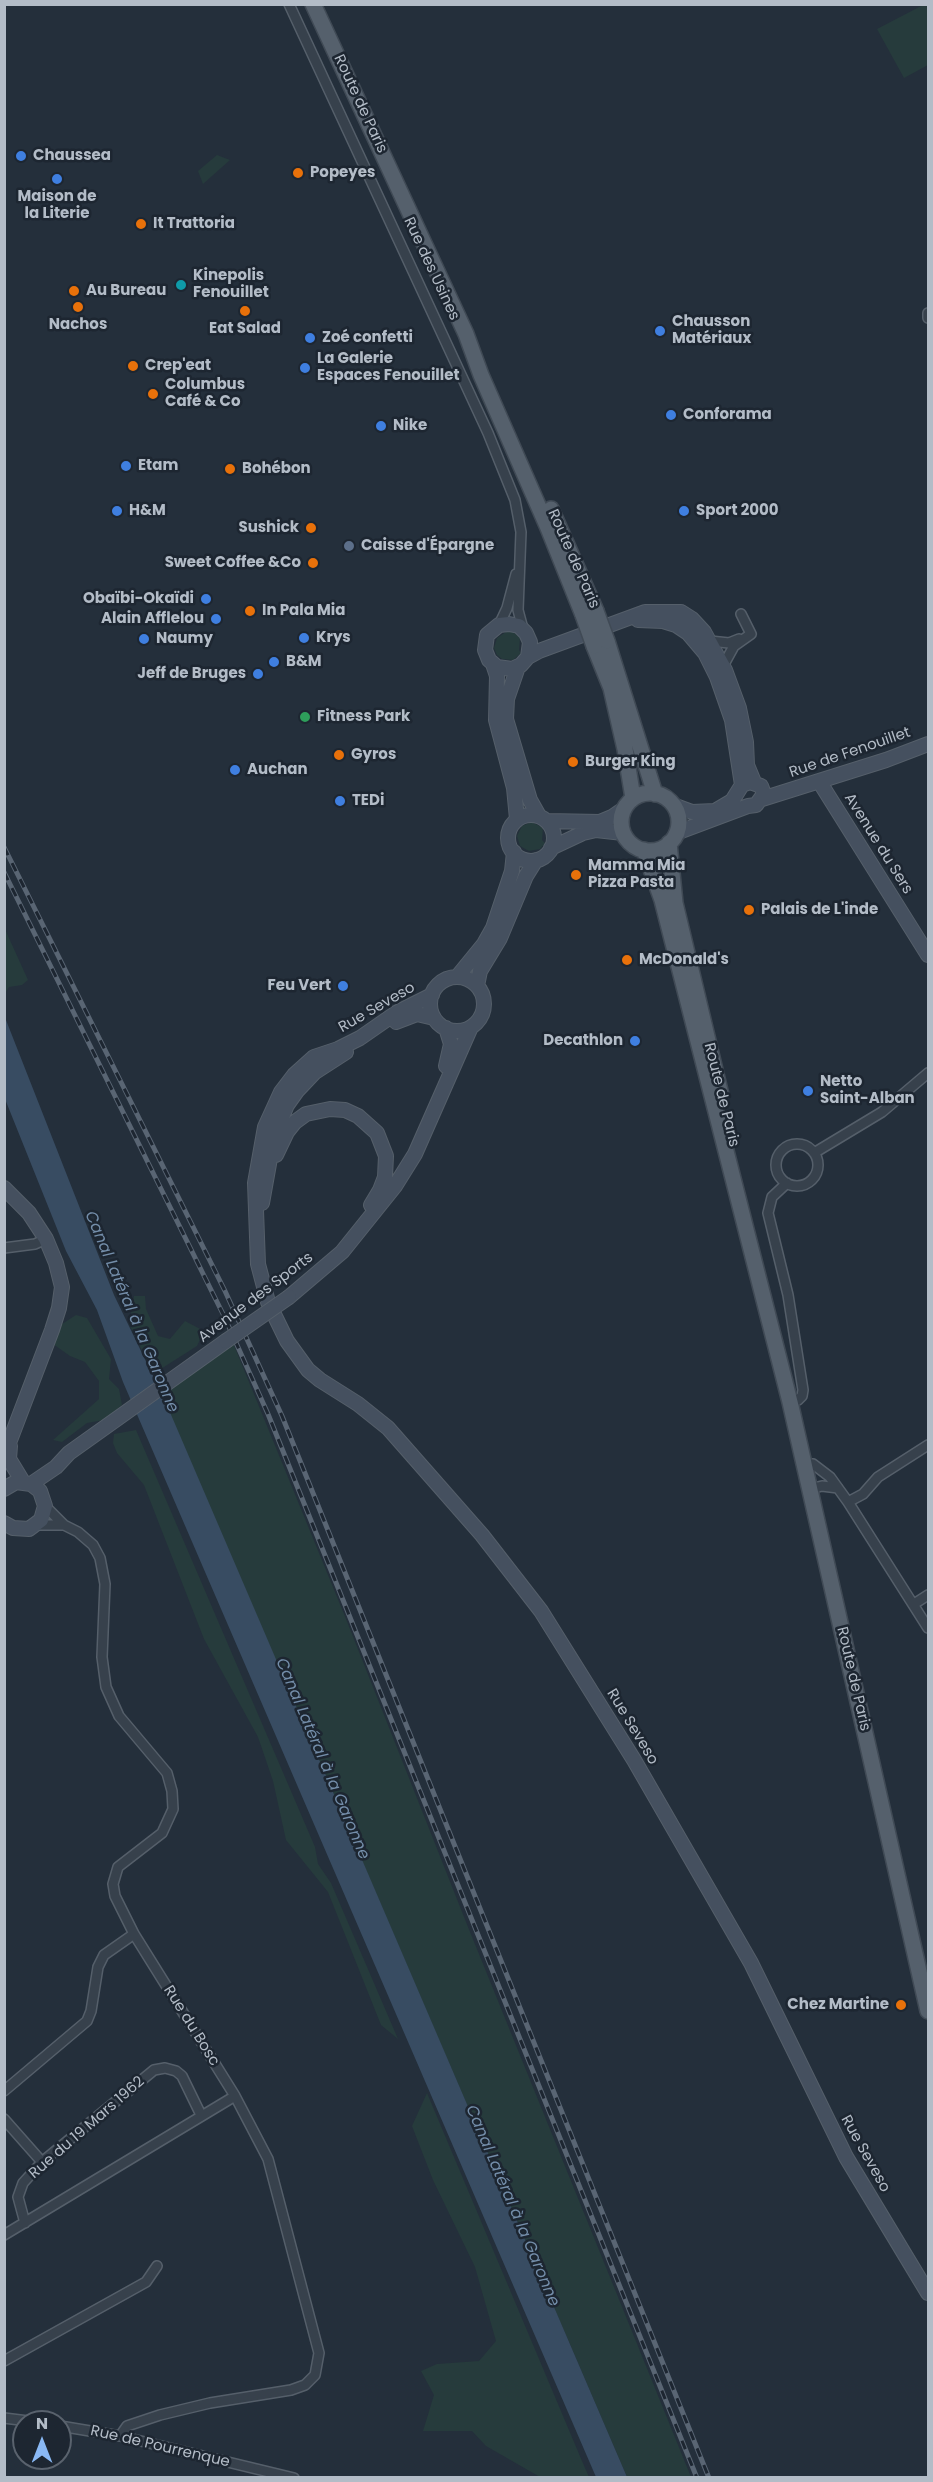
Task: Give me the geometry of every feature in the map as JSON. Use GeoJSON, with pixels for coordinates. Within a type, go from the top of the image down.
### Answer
{"type":"FeatureCollection","features":[{"type":"Feature","properties":{"kind":"main road","name":"Route de Paris"},"geometry":{"type":"LineString","coordinates":[[313,4],[466,334],[481,375],[548,528],[589,613],[655,794]]}},
{"type":"Feature","properties":{"kind":"main road"},"geometry":{"type":"LineString","coordinates":[[493,664],[507,669],[562,642],[645,612],[681,612],[692,619],[710,641],[723,666],[739,708],[752,790]]}},
{"type":"Feature","properties":{"kind":"main road"},"geometry":{"type":"LineString","coordinates":[[621,622],[663,621],[676,625],[698,643],[713,669],[726,700],[752,790]]}},
{"type":"Feature","properties":{"kind":"main road"},"geometry":{"type":"LineString","coordinates":[[518,819],[514,788],[496,720],[497,676],[493,664],[486,655],[485,645],[490,631],[499,625],[514,624],[544,641],[562,642]]}},
{"type":"Feature","properties":{"kind":"main road"},"geometry":{"type":"LineString","coordinates":[[525,632],[531,647],[507,699],[506,719],[530,800],[554,834],[551,848]]}},
{"type":"Feature","properties":{"kind":"main road","name":"Route de Paris"},"geometry":{"type":"LineString","coordinates":[[601,644],[625,749],[629,803]]}},
{"type":"Feature","properties":{"kind":"main road","name":"Rue de Fenouillet"},"geometry":{"type":"LineString","coordinates":[[752,790],[782,793],[928,744]]}},
{"type":"Feature","properties":{"kind":"main road","name":"Avenue du Sers"},"geometry":{"type":"LineString","coordinates":[[819,781],[928,955]]}},
{"type":"Feature","properties":{"kind":"main road"},"geometry":{"type":"LineString","coordinates":[[673,806],[692,812],[710,812],[724,807],[752,790]]}},
{"type":"Feature","properties":{"kind":"main road"},"geometry":{"type":"LineString","coordinates":[[629,803],[621,820],[623,832],[630,843],[645,850],[654,850],[672,838],[748,806],[740,799],[752,790]]}},
{"type":"Feature","properties":{"kind":"main road"},"geometry":{"type":"LineString","coordinates":[[457,977],[484,944],[493,928],[512,871],[514,852],[508,838],[511,827],[518,819],[525,816],[600,822],[612,818],[629,803],[645,794],[655,794],[664,797],[673,806],[678,818],[672,838]]}},
{"type":"Feature","properties":{"kind":"main road"},"geometry":{"type":"LineString","coordinates":[[514,852],[526,860],[536,860],[543,857],[551,848],[589,832],[606,830],[623,832]]}},
{"type":"Feature","properties":{"kind":"main road","name":"Route de Paris"},"geometry":{"type":"LineString","coordinates":[[672,838],[675,903],[761,1259],[777,1347]]}},
{"type":"Feature","properties":{"kind":"main road","name":"Route de Paris"},"geometry":{"type":"LineString","coordinates":[[645,850],[662,900],[777,1347],[796,1399],[810,1489],[928,2011]]}},
{"type":"Feature","properties":{"kind":"main road"},"geometry":{"type":"LineString","coordinates":[[477,986],[480,971],[500,938],[526,876],[536,860]]}},
{"type":"Feature","properties":{"kind":"main road"},"geometry":{"type":"LineString","coordinates":[[457,977],[468,979],[477,986],[482,994],[483,1009],[471,1027],[461,1030],[446,1028],[434,1018],[430,1003],[432,995],[441,982],[457,977]]}},
{"type":"Feature","properties":{"kind":"main road","name":"Rue Seveso"},"geometry":{"type":"LineString","coordinates":[[432,995],[396,1013],[338,1050],[314,1057],[294,1074],[281,1092],[260,1148],[255,1183],[258,1264],[262,1283],[277,1322],[296,1356],[320,1380],[358,1404],[394,1435],[489,1544],[536,1604],[639,1769],[746,1954],[846,2157],[928,2293]]}},
{"type":"Feature","properties":{"kind":"main road","name":"Rue Seveso"},"geometry":{"type":"LineString","coordinates":[[256,1229],[274,1136],[287,1105],[315,1072],[405,1017],[417,1014],[434,1018]]}},
{"type":"Feature","properties":{"kind":"main road","name":"Avenue des Sports"},"geometry":{"type":"LineString","coordinates":[[56,1467],[69,1453],[118,1417],[289,1297],[342,1252],[395,1186],[415,1154],[471,1027]]}},
{"type":"Feature","properties":{"kind":"main road","name":"Avenue des Sports"},"geometry":{"type":"LineString","coordinates":[[395,1186],[445,1069],[451,1044],[446,1028]]}},
{"type":"Feature","properties":{"kind":"main road"},"geometry":{"type":"LineString","coordinates":[[269,1159],[276,1155],[287,1132],[295,1122],[318,1110],[345,1110],[358,1116],[377,1133],[386,1156],[385,1177],[380,1190],[342,1252]]}},
{"type":"Feature","properties":{"kind":"main road"},"geometry":{"type":"LineString","coordinates":[[4,1188],[29,1212],[46,1239],[56,1263],[62,1287],[59,1308],[7,1450],[9,1459],[44,1501]]}},
{"type":"Feature","properties":{"kind":"main road"},"geometry":{"type":"LineString","coordinates":[[5,1488],[16,1482],[27,1483],[56,1467]]}},
{"type":"Feature","properties":{"kind":"main road"},"geometry":{"type":"LineString","coordinates":[[8,1528],[28,1528],[41,1520],[44,1501],[56,1467]]}},
{"type":"Feature","properties":{"kind":"street","name":"Rue des Usines"},"geometry":{"type":"LineString","coordinates":[[288,4],[488,433],[516,503],[521,532],[518,610],[525,632]]}},
{"type":"Feature","properties":{"kind":"street"},"geometry":{"type":"LineString","coordinates":[[928,313],[928,318]]}},
{"type":"Feature","properties":{"kind":"street","name":"Rue des Usines"},"geometry":{"type":"LineString","coordinates":[[499,625],[507,608],[520,554]]}},
{"type":"Feature","properties":{"kind":"street"},"geometry":{"type":"LineString","coordinates":[[710,641],[729,643],[751,634],[741,614]]}},
{"type":"Feature","properties":{"kind":"street"},"geometry":{"type":"LineString","coordinates":[[723,666],[728,654],[744,637]]}},
{"type":"Feature","properties":{"kind":"street"},"geometry":{"type":"LineString","coordinates":[[814,1154],[882,1112],[928,1073]]}},
{"type":"Feature","properties":{"kind":"street"},"geometry":{"type":"LineString","coordinates":[[802,1145],[814,1154],[818,1166],[814,1178],[802,1186],[782,1180],[776,1168],[776,1162],[782,1151],[788,1147],[802,1145]]}},
{"type":"Feature","properties":{"kind":"street"},"geometry":{"type":"LineString","coordinates":[[787,1183],[772,1197],[768,1214],[788,1295],[803,1390],[796,1399]]}},
{"type":"Feature","properties":{"kind":"street"},"geometry":{"type":"LineString","coordinates":[[4,1248],[35,1244],[46,1239]]}},
{"type":"Feature","properties":{"kind":"street"},"geometry":{"type":"LineString","coordinates":[[848,1502],[863,1494],[878,1477],[928,1445]]}},
{"type":"Feature","properties":{"kind":"street"},"geometry":{"type":"LineString","coordinates":[[805,1465],[817,1466],[830,1477],[928,1628]]}},
{"type":"Feature","properties":{"kind":"street"},"geometry":{"type":"LineString","coordinates":[[810,1489],[822,1486],[838,1488]]}},
{"type":"Feature","properties":{"kind":"street","name":"Rue du Bosc"},"geometry":{"type":"LineString","coordinates":[[44,1501],[64,1525],[78,1532],[93,1545],[100,1558],[105,1584],[102,1657],[106,1687],[119,1716],[167,1773],[172,1791],[173,1809],[162,1833],[118,1867],[115,1874],[115,1896],[134,1934],[256,2132],[272,2169],[319,2353],[315,2375],[305,2385],[291,2390],[210,2403],[138,2422],[127,2426],[120,2436]]}},
{"type":"Feature","properties":{"kind":"street"},"geometry":{"type":"LineString","coordinates":[[35,1525],[64,1525]]}},
{"type":"Feature","properties":{"kind":"street"},"geometry":{"type":"LineString","coordinates":[[914,1604],[928,1595]]}},
{"type":"Feature","properties":{"kind":"street"},"geometry":{"type":"LineString","coordinates":[[4,2091],[87,2021],[91,2011],[98,1967],[104,1955],[134,1934]]}},
{"type":"Feature","properties":{"kind":"street","name":"Rue du 19 Mars 1962"},"geometry":{"type":"LineString","coordinates":[[25,2223],[18,2197],[23,2182],[42,2162],[154,2070],[165,2068],[176,2071],[182,2076],[201,2115]]}},
{"type":"Feature","properties":{"kind":"street"},"geometry":{"type":"LineString","coordinates":[[4,2235],[235,2096]]}},
{"type":"Feature","properties":{"kind":"street"},"geometry":{"type":"LineString","coordinates":[[4,2119],[42,2162]]}},
{"type":"Feature","properties":{"kind":"street"},"geometry":{"type":"LineString","coordinates":[[4,2361],[146,2282],[157,2266]]}},
{"type":"Feature","properties":{"kind":"street","name":"Rue de Pourrenque"},"geometry":{"type":"LineString","coordinates":[[72,2428],[120,2436],[294,2478]]}},
{"type":"Feature","properties":{"kind":"green space"},"geometry":{"type":"Polygon","coordinates":[[[925,4],[928,5],[928,65],[904,78],[877,29],[925,4]]]}},
{"type":"Feature","properties":{"kind":"green space"},"geometry":{"type":"Polygon","coordinates":[[[217,155],[230,160],[203,184],[198,171],[217,155]]]}},
{"type":"Feature","properties":{"kind":"green space"},"geometry":{"type":"Polygon","coordinates":[[[506,632],[513,632],[520,638],[521,653],[513,660],[502,659],[494,648],[497,638],[506,632]]]}},
{"type":"Feature","properties":{"kind":"green space"},"geometry":{"type":"Polygon","coordinates":[[[532,822],[543,828],[542,840],[545,843],[540,849],[529,851],[520,846],[517,836],[522,826],[532,822]]]}},
{"type":"Feature","properties":{"kind":"green space"},"geometry":{"type":"Polygon","coordinates":[[[4,927],[28,980],[22,985],[9,987],[6,992],[4,927]]]}},
{"type":"Feature","properties":{"kind":"green space"},"geometry":{"type":"Polygon","coordinates":[[[134,1296],[145,1296],[146,1309],[158,1336],[170,1339],[185,1321],[204,1331],[197,1346],[156,1372],[149,1365],[129,1324],[134,1296]]]}},
{"type":"Feature","properties":{"kind":"green space"},"geometry":{"type":"Polygon","coordinates":[[[76,1315],[87,1318],[111,1359],[109,1379],[119,1389],[122,1405],[104,1420],[87,1423],[62,1442],[53,1440],[99,1399],[99,1381],[85,1362],[70,1356],[53,1344],[59,1326],[76,1315]]]}},
{"type":"Feature","properties":{"kind":"green space"},"geometry":{"type":"Polygon","coordinates":[[[231,1338],[691,2477],[627,2477],[159,1389],[231,1338]]]}},
{"type":"Feature","properties":{"kind":"green space"},"geometry":{"type":"Polygon","coordinates":[[[136,1430],[315,1847],[318,1864],[331,1883],[398,2039],[381,2025],[328,1892],[286,1840],[273,1781],[258,1737],[204,1639],[144,1485],[117,1453],[113,1443],[114,1434],[136,1430]]]}},
{"type":"Feature","properties":{"kind":"green space"},"geometry":{"type":"Polygon","coordinates":[[[427,2093],[589,2477],[540,2477],[486,2446],[472,2431],[423,2431],[434,2395],[421,2371],[437,2364],[479,2361],[496,2341],[475,2267],[433,2180],[412,2126],[427,2093]]]}},
{"type":"Feature","properties":{"kind":"water"},"geometry":{"type":"Polygon","coordinates":[[[4,1015],[114,1295],[166,1403],[627,2477],[596,2477],[123,1382],[97,1310],[66,1251],[5,1099],[4,1015]]]}},
{"type":"Feature","properties":{"kind":"railway"},"geometry":{"type":"LineString","coordinates":[[4,847],[225,1291],[282,1416],[709,2478]]}},
{"type":"Feature","properties":{"kind":"railway"},"geometry":{"type":"LineString","coordinates":[[4,872],[224,1316],[268,1414],[697,2478]]}},
{"type":"Feature","properties":{"kind":"place","name":"Chaussea"},"geometry":{"type":"Point","coordinates":[21,156]}},
{"type":"Feature","properties":{"kind":"place","name":"Popeyes"},"geometry":{"type":"Point","coordinates":[298,173]}},
{"type":"Feature","properties":{"kind":"place","name":"Maison de la Literie"},"geometry":{"type":"Point","coordinates":[57,179]}},
{"type":"Feature","properties":{"kind":"place","name":"It Trattoria"},"geometry":{"type":"Point","coordinates":[141,224]}},
{"type":"Feature","properties":{"kind":"place","name":"Kinepolis Fenouillet"},"geometry":{"type":"Point","coordinates":[181,285]}},
{"type":"Feature","properties":{"kind":"place","name":"Au Bureau"},"geometry":{"type":"Point","coordinates":[74,291]}},
{"type":"Feature","properties":{"kind":"place","name":"Nachos"},"geometry":{"type":"Point","coordinates":[78,307]}},
{"type":"Feature","properties":{"kind":"place","name":"Eat Salad"},"geometry":{"type":"Point","coordinates":[245,311]}},
{"type":"Feature","properties":{"kind":"place","name":"Chausson Matériaux"},"geometry":{"type":"Point","coordinates":[660,331]}},
{"type":"Feature","properties":{"kind":"place","name":"Zoé confetti"},"geometry":{"type":"Point","coordinates":[310,338]}},
{"type":"Feature","properties":{"kind":"place","name":"Crep'eat"},"geometry":{"type":"Point","coordinates":[133,366]}},
{"type":"Feature","properties":{"kind":"place","name":"La Galerie Espaces Fenouillet"},"geometry":{"type":"Point","coordinates":[305,368]}},
{"type":"Feature","properties":{"kind":"place","name":"Columbus Café & Co"},"geometry":{"type":"Point","coordinates":[153,394]}},
{"type":"Feature","properties":{"kind":"place","name":"Conforama"},"geometry":{"type":"Point","coordinates":[671,415]}},
{"type":"Feature","properties":{"kind":"place","name":"Nike"},"geometry":{"type":"Point","coordinates":[381,426]}},
{"type":"Feature","properties":{"kind":"place","name":"Etam"},"geometry":{"type":"Point","coordinates":[126,466]}},
{"type":"Feature","properties":{"kind":"place","name":"Bohébon"},"geometry":{"type":"Point","coordinates":[230,469]}},
{"type":"Feature","properties":{"kind":"place","name":"H&M"},"geometry":{"type":"Point","coordinates":[117,511]}},
{"type":"Feature","properties":{"kind":"place","name":"Sport 2000"},"geometry":{"type":"Point","coordinates":[684,511]}},
{"type":"Feature","properties":{"kind":"place","name":"Sushick"},"geometry":{"type":"Point","coordinates":[311,528]}},
{"type":"Feature","properties":{"kind":"place","name":"Caisse d'Épargne"},"geometry":{"type":"Point","coordinates":[349,546]}},
{"type":"Feature","properties":{"kind":"place","name":"Sweet Coffee &Co"},"geometry":{"type":"Point","coordinates":[313,563]}},
{"type":"Feature","properties":{"kind":"place","name":"Obaïbi-Okaïdi"},"geometry":{"type":"Point","coordinates":[206,599]}},
{"type":"Feature","properties":{"kind":"place","name":"In Pala Mia"},"geometry":{"type":"Point","coordinates":[250,611]}},
{"type":"Feature","properties":{"kind":"place","name":"Alain Afflelou"},"geometry":{"type":"Point","coordinates":[216,619]}},
{"type":"Feature","properties":{"kind":"place","name":"Krys"},"geometry":{"type":"Point","coordinates":[304,638]}},
{"type":"Feature","properties":{"kind":"place","name":"Naumy"},"geometry":{"type":"Point","coordinates":[144,639]}},
{"type":"Feature","properties":{"kind":"place","name":"B&M"},"geometry":{"type":"Point","coordinates":[274,662]}},
{"type":"Feature","properties":{"kind":"place","name":"Jeff de Bruges"},"geometry":{"type":"Point","coordinates":[258,674]}},
{"type":"Feature","properties":{"kind":"place","name":"Fitness Park"},"geometry":{"type":"Point","coordinates":[305,717]}},
{"type":"Feature","properties":{"kind":"place","name":"Gyros"},"geometry":{"type":"Point","coordinates":[339,755]}},
{"type":"Feature","properties":{"kind":"place","name":"Burger King"},"geometry":{"type":"Point","coordinates":[573,762]}},
{"type":"Feature","properties":{"kind":"place","name":"Auchan"},"geometry":{"type":"Point","coordinates":[235,770]}},
{"type":"Feature","properties":{"kind":"place","name":"TEDi"},"geometry":{"type":"Point","coordinates":[340,801]}},
{"type":"Feature","properties":{"kind":"place","name":"Mamma Mia Pizza Pasta"},"geometry":{"type":"Point","coordinates":[576,875]}},
{"type":"Feature","properties":{"kind":"place","name":"Palais de L'inde"},"geometry":{"type":"Point","coordinates":[749,910]}},
{"type":"Feature","properties":{"kind":"place","name":"McDonald's"},"geometry":{"type":"Point","coordinates":[627,960]}},
{"type":"Feature","properties":{"kind":"place","name":"Feu Vert"},"geometry":{"type":"Point","coordinates":[343,986]}},
{"type":"Feature","properties":{"kind":"place","name":"Decathlon"},"geometry":{"type":"Point","coordinates":[635,1041]}},
{"type":"Feature","properties":{"kind":"place","name":"Netto Saint-Alban"},"geometry":{"type":"Point","coordinates":[808,1091]}},
{"type":"Feature","properties":{"kind":"place","name":"Chez Martine"},"geometry":{"type":"Point","coordinates":[901,2005]}},
{"type":"Feature","properties":{"kind":"water label","name":"Canal Latéral à la Garonne"},"geometry":{"type":"Point","coordinates":[131,1312]}},
{"type":"Feature","properties":{"kind":"water label","name":"Canal Latéral à la Garonne"},"geometry":{"type":"Point","coordinates":[322,1759]}},
{"type":"Feature","properties":{"kind":"water label","name":"Canal Latéral à la Garonne"},"geometry":{"type":"Point","coordinates":[512,2206]}}]}
